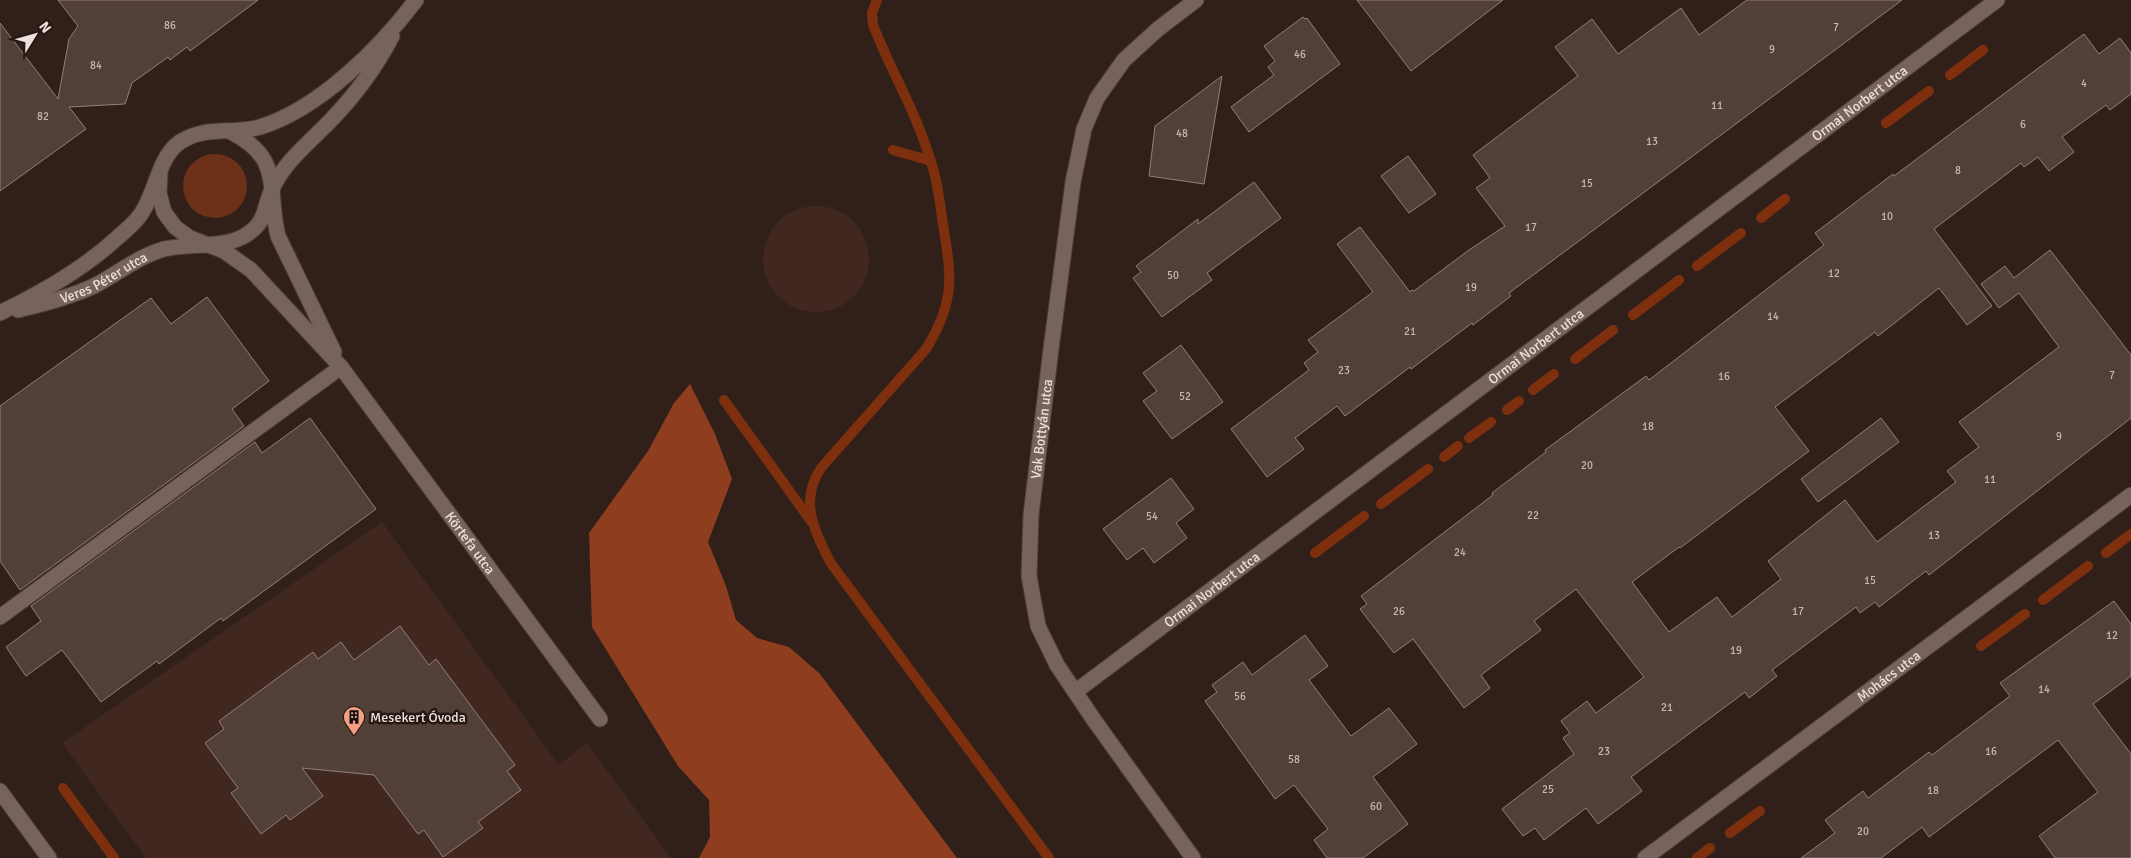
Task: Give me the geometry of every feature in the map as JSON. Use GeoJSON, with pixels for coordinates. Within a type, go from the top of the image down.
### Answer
{"type":"FeatureCollection","features":[{"type":"Feature","properties":{"kind":"street","name":"Veres Péter utca"},"geometry":{"type":"LineString","coordinates":[[0,314],[61,281],[110,245],[140,216],[152,196],[166,157],[178,143],[194,134],[212,130],[230,132],[246,130],[276,121],[326,91],[350,72],[399,23],[416,0]]}},
{"type":"Feature","properties":{"kind":"street","name":"Vak Bottyán utca"},"geometry":{"type":"LineString","coordinates":[[1194,858],[1057,665],[1040,631],[1032,602],[1029,576],[1031,515],[1076,160],[1090,114],[1097,98],[1114,71],[1144,41],[1196,0]]}},
{"type":"Feature","properties":{"kind":"street","name":"Ormai Norbert utca"},"geometry":{"type":"LineString","coordinates":[[1075,692],[1997,0]]}},
{"type":"Feature","properties":{"kind":"street","name":"Veres Péter utca"},"geometry":{"type":"LineString","coordinates":[[272,188],[296,155],[333,119],[364,82],[383,54],[399,23]]}},
{"type":"Feature","properties":{"kind":"street","name":"Veres Péter utca"},"geometry":{"type":"LineString","coordinates":[[0,314],[66,298],[142,259],[164,250],[188,245],[228,243],[245,236],[259,223],[268,206],[272,188],[269,169],[261,153],[247,140],[230,132]]}},
{"type":"Feature","properties":{"kind":"street","name":"Veres Péter utca"},"geometry":{"type":"LineString","coordinates":[[160,174],[158,193],[164,212],[175,227],[190,238],[208,244]]}},
{"type":"Feature","properties":{"kind":"street","name":"Körtefa utca"},"geometry":{"type":"LineString","coordinates":[[272,188],[274,220],[278,236],[341,367]]}},
{"type":"Feature","properties":{"kind":"street","name":"Körtefa utca"},"geometry":{"type":"LineString","coordinates":[[208,244],[238,259],[251,270],[341,367],[600,719]]}},
{"type":"Feature","properties":{"kind":"street"},"geometry":{"type":"LineString","coordinates":[[0,617],[341,367]]}},
{"type":"Feature","properties":{"kind":"street","name":"Mohács utca"},"geometry":{"type":"LineString","coordinates":[[1645,858],[2131,495]]}},
{"type":"Feature","properties":{"kind":"street"},"geometry":{"type":"LineString","coordinates":[[2,797],[49,858]]}},
{"type":"Feature","properties":{"kind":"shaded area"},"geometry":{"type":"Polygon","coordinates":[[[215,154],[233,160],[241,168],[247,186],[241,204],[233,212],[215,218],[197,212],[189,204],[183,186],[189,168],[197,160],[215,154]]]}},
{"type":"Feature","properties":{"kind":"shaded area"},"geometry":{"type":"Polygon","coordinates":[[[816,206],[836,210],[854,221],[865,239],[869,259],[865,279],[854,297],[836,308],[816,312],[796,308],[778,297],[767,279],[763,259],[767,239],[778,221],[796,210],[816,206]]]}},
{"type":"Feature","properties":{"kind":"shaded area"},"geometry":{"type":"Polygon","coordinates":[[[690,384],[715,434],[732,479],[708,542],[726,586],[736,620],[757,638],[789,647],[820,674],[957,858],[699,858],[710,837],[709,800],[678,766],[592,627],[589,533],[648,451],[674,403],[690,384]]]}},
{"type":"Feature","properties":{"kind":"shaded area"},"geometry":{"type":"Polygon","coordinates":[[[382,522],[559,765],[587,743],[671,858],[146,858],[62,743],[382,522]]]}},
{"type":"Feature","properties":{"kind":"building"},"geometry":{"type":"Polygon","coordinates":[[[58,0],[258,0],[190,51],[187,47],[170,60],[168,57],[132,83],[125,104],[69,107],[86,129],[0,191],[0,23],[58,99],[69,39],[78,26],[58,0]]]}},
{"type":"Feature","properties":{"kind":"building"},"geometry":{"type":"Polygon","coordinates":[[[1357,0],[1503,0],[1411,71],[1357,0]]]}},
{"type":"Feature","properties":{"kind":"building"},"geometry":{"type":"Polygon","coordinates":[[[1747,0],[1902,0],[1509,293],[1511,296],[1473,325],[1472,323],[1411,369],[1410,367],[1345,416],[1337,406],[1295,438],[1304,449],[1267,477],[1231,429],[1309,370],[1304,363],[1318,352],[1308,340],[1373,292],[1337,244],[1360,227],[1410,292],[1414,291],[1505,226],[1476,188],[1490,178],[1473,155],[1578,76],[1555,47],[1592,19],[1618,54],[1681,8],[1699,35],[1747,0]]]}},
{"type":"Feature","properties":{"kind":"building"},"geometry":{"type":"Polygon","coordinates":[[[1303,17],[1307,18],[1340,64],[1249,132],[1231,107],[1274,75],[1268,67],[1275,61],[1264,46],[1303,17]]]}},
{"type":"Feature","properties":{"kind":"building"},"geometry":{"type":"Polygon","coordinates":[[[2084,34],[2099,54],[2120,38],[2131,53],[2131,94],[2110,110],[2106,105],[2062,137],[2074,152],[2049,171],[2038,157],[2024,167],[2021,163],[1934,229],[1992,306],[1967,325],[1939,288],[1878,336],[1875,332],[1775,407],[1809,451],[1632,582],[1669,632],[1717,597],[1732,617],[1781,579],[1768,561],[1845,500],[1877,542],[1956,482],[1947,471],[1979,447],[1959,422],[2059,347],[2019,293],[1999,308],[1981,284],[2005,266],[2014,278],[2050,250],[2131,355],[2131,418],[1929,575],[1926,571],[1879,607],[1875,602],[1860,613],[1856,607],[1772,670],[1777,676],[1749,698],[1745,692],[1631,777],[1642,791],[1598,824],[1586,808],[1544,840],[1535,828],[1523,836],[1502,809],[1574,754],[1563,738],[1570,733],[1561,721],[1587,701],[1596,713],[1644,677],[1576,589],[1534,621],[1541,630],[1481,675],[1490,688],[1464,708],[1413,639],[1394,653],[1360,609],[1367,604],[1361,596],[1493,495],[1492,493],[1546,452],[1545,450],[1646,376],[1649,380],[1824,245],[1815,233],[2084,34]]]}},
{"type":"Feature","properties":{"kind":"building"},"geometry":{"type":"Polygon","coordinates":[[[1222,76],[1204,184],[1149,176],[1155,126],[1222,76]]]}},
{"type":"Feature","properties":{"kind":"building"},"geometry":{"type":"Polygon","coordinates":[[[1408,156],[1436,194],[1409,213],[1381,176],[1408,156]]]}},
{"type":"Feature","properties":{"kind":"building"},"geometry":{"type":"Polygon","coordinates":[[[1254,182],[1281,218],[1207,273],[1212,280],[1162,317],[1133,278],[1141,272],[1136,266],[1198,219],[1198,224],[1254,182]]]}},
{"type":"Feature","properties":{"kind":"building"},"geometry":{"type":"Polygon","coordinates":[[[207,297],[269,381],[232,409],[244,426],[20,590],[0,561],[0,406],[151,298],[171,324],[207,297]]]}},
{"type":"Feature","properties":{"kind":"building"},"geometry":{"type":"Polygon","coordinates":[[[1181,345],[1223,402],[1172,439],[1143,401],[1157,391],[1143,373],[1181,345]]]}},
{"type":"Feature","properties":{"kind":"building"},"geometry":{"type":"Polygon","coordinates":[[[310,418],[376,509],[223,621],[221,618],[159,664],[157,661],[101,702],[62,650],[26,676],[6,647],[41,621],[31,606],[255,442],[262,453],[310,418]]]}},
{"type":"Feature","properties":{"kind":"building"},"geometry":{"type":"Polygon","coordinates":[[[1881,418],[1899,442],[1818,502],[1801,479],[1881,418]]]}},
{"type":"Feature","properties":{"kind":"building"},"geometry":{"type":"Polygon","coordinates":[[[1171,478],[1194,509],[1176,523],[1187,538],[1154,563],[1143,548],[1127,560],[1103,529],[1171,478]]]}},
{"type":"Feature","properties":{"kind":"building"},"geometry":{"type":"Polygon","coordinates":[[[2114,601],[2131,624],[2131,676],[2093,704],[2131,754],[2131,858],[2055,858],[2039,836],[2098,792],[2058,740],[1929,837],[1922,827],[1881,858],[1801,858],[1835,833],[1825,820],[1863,791],[1868,798],[1929,752],[1932,755],[2010,696],[2000,683],[2114,601]]]}},
{"type":"Feature","properties":{"kind":"building","name":"Mesekert Óvoda"},"geometry":{"type":"Polygon","coordinates":[[[400,626],[429,665],[436,659],[515,765],[507,771],[521,790],[478,822],[483,828],[443,857],[424,830],[418,834],[374,775],[302,768],[323,796],[290,820],[286,815],[261,834],[231,793],[238,788],[205,743],[224,729],[219,721],[313,652],[318,659],[341,642],[354,660],[400,626]]]}},
{"type":"Feature","properties":{"kind":"building"},"geometry":{"type":"Polygon","coordinates":[[[1305,635],[1328,666],[1309,680],[1351,736],[1389,708],[1417,744],[1373,777],[1408,824],[1363,858],[1327,858],[1314,840],[1328,829],[1294,785],[1275,799],[1205,701],[1217,692],[1212,685],[1243,662],[1252,675],[1305,635]]]}},
{"type":"Feature","properties":{"kind":"waterway"},"geometry":{"type":"LineString","coordinates":[[877,0],[872,13],[873,25],[919,127],[935,177],[948,260],[949,289],[942,317],[926,349],[821,468],[814,480],[811,492],[811,515],[830,562],[1049,858]]}},
{"type":"Feature","properties":{"kind":"waterway"},"geometry":{"type":"LineString","coordinates":[[1950,75],[1983,50]]}},
{"type":"Feature","properties":{"kind":"waterway"},"geometry":{"type":"LineString","coordinates":[[1886,123],[1929,91]]}},
{"type":"Feature","properties":{"kind":"waterway"},"geometry":{"type":"LineString","coordinates":[[893,150],[931,161]]}},
{"type":"Feature","properties":{"kind":"waterway"},"geometry":{"type":"LineString","coordinates":[[1761,218],[1785,199]]}},
{"type":"Feature","properties":{"kind":"waterway"},"geometry":{"type":"LineString","coordinates":[[1697,266],[1741,233]]}},
{"type":"Feature","properties":{"kind":"waterway"},"geometry":{"type":"LineString","coordinates":[[1633,315],[1679,280]]}},
{"type":"Feature","properties":{"kind":"waterway"},"geometry":{"type":"LineString","coordinates":[[1575,359],[1613,330]]}},
{"type":"Feature","properties":{"kind":"waterway"},"geometry":{"type":"LineString","coordinates":[[1533,390],[1554,374]]}},
{"type":"Feature","properties":{"kind":"waterway"},"geometry":{"type":"LineString","coordinates":[[724,400],[811,521]]}},
{"type":"Feature","properties":{"kind":"waterway"},"geometry":{"type":"LineString","coordinates":[[1507,410],[1519,401]]}},
{"type":"Feature","properties":{"kind":"waterway"},"geometry":{"type":"LineString","coordinates":[[1469,438],[1491,422]]}},
{"type":"Feature","properties":{"kind":"waterway"},"geometry":{"type":"LineString","coordinates":[[1444,457],[1458,446]]}},
{"type":"Feature","properties":{"kind":"waterway"},"geometry":{"type":"LineString","coordinates":[[1381,504],[1428,469]]}},
{"type":"Feature","properties":{"kind":"waterway"},"geometry":{"type":"LineString","coordinates":[[1315,553],[1364,516]]}},
{"type":"Feature","properties":{"kind":"waterway"},"geometry":{"type":"LineString","coordinates":[[2106,553],[2131,534]]}},
{"type":"Feature","properties":{"kind":"waterway"},"geometry":{"type":"LineString","coordinates":[[2043,600],[2088,566]]}},
{"type":"Feature","properties":{"kind":"waterway"},"geometry":{"type":"LineString","coordinates":[[1981,646],[2025,614]]}},
{"type":"Feature","properties":{"kind":"waterway"},"geometry":{"type":"LineString","coordinates":[[63,788],[114,858]]}},
{"type":"Feature","properties":{"kind":"waterway"},"geometry":{"type":"LineString","coordinates":[[1730,833],[1760,811]]}},
{"type":"Feature","properties":{"kind":"waterway"},"geometry":{"type":"LineString","coordinates":[[1697,858],[1710,848]]}},
{"type":"Feature","properties":{"kind":"place","name":"Mesekert Óvoda"},"geometry":{"type":"Point","coordinates":[354,736]}}]}
